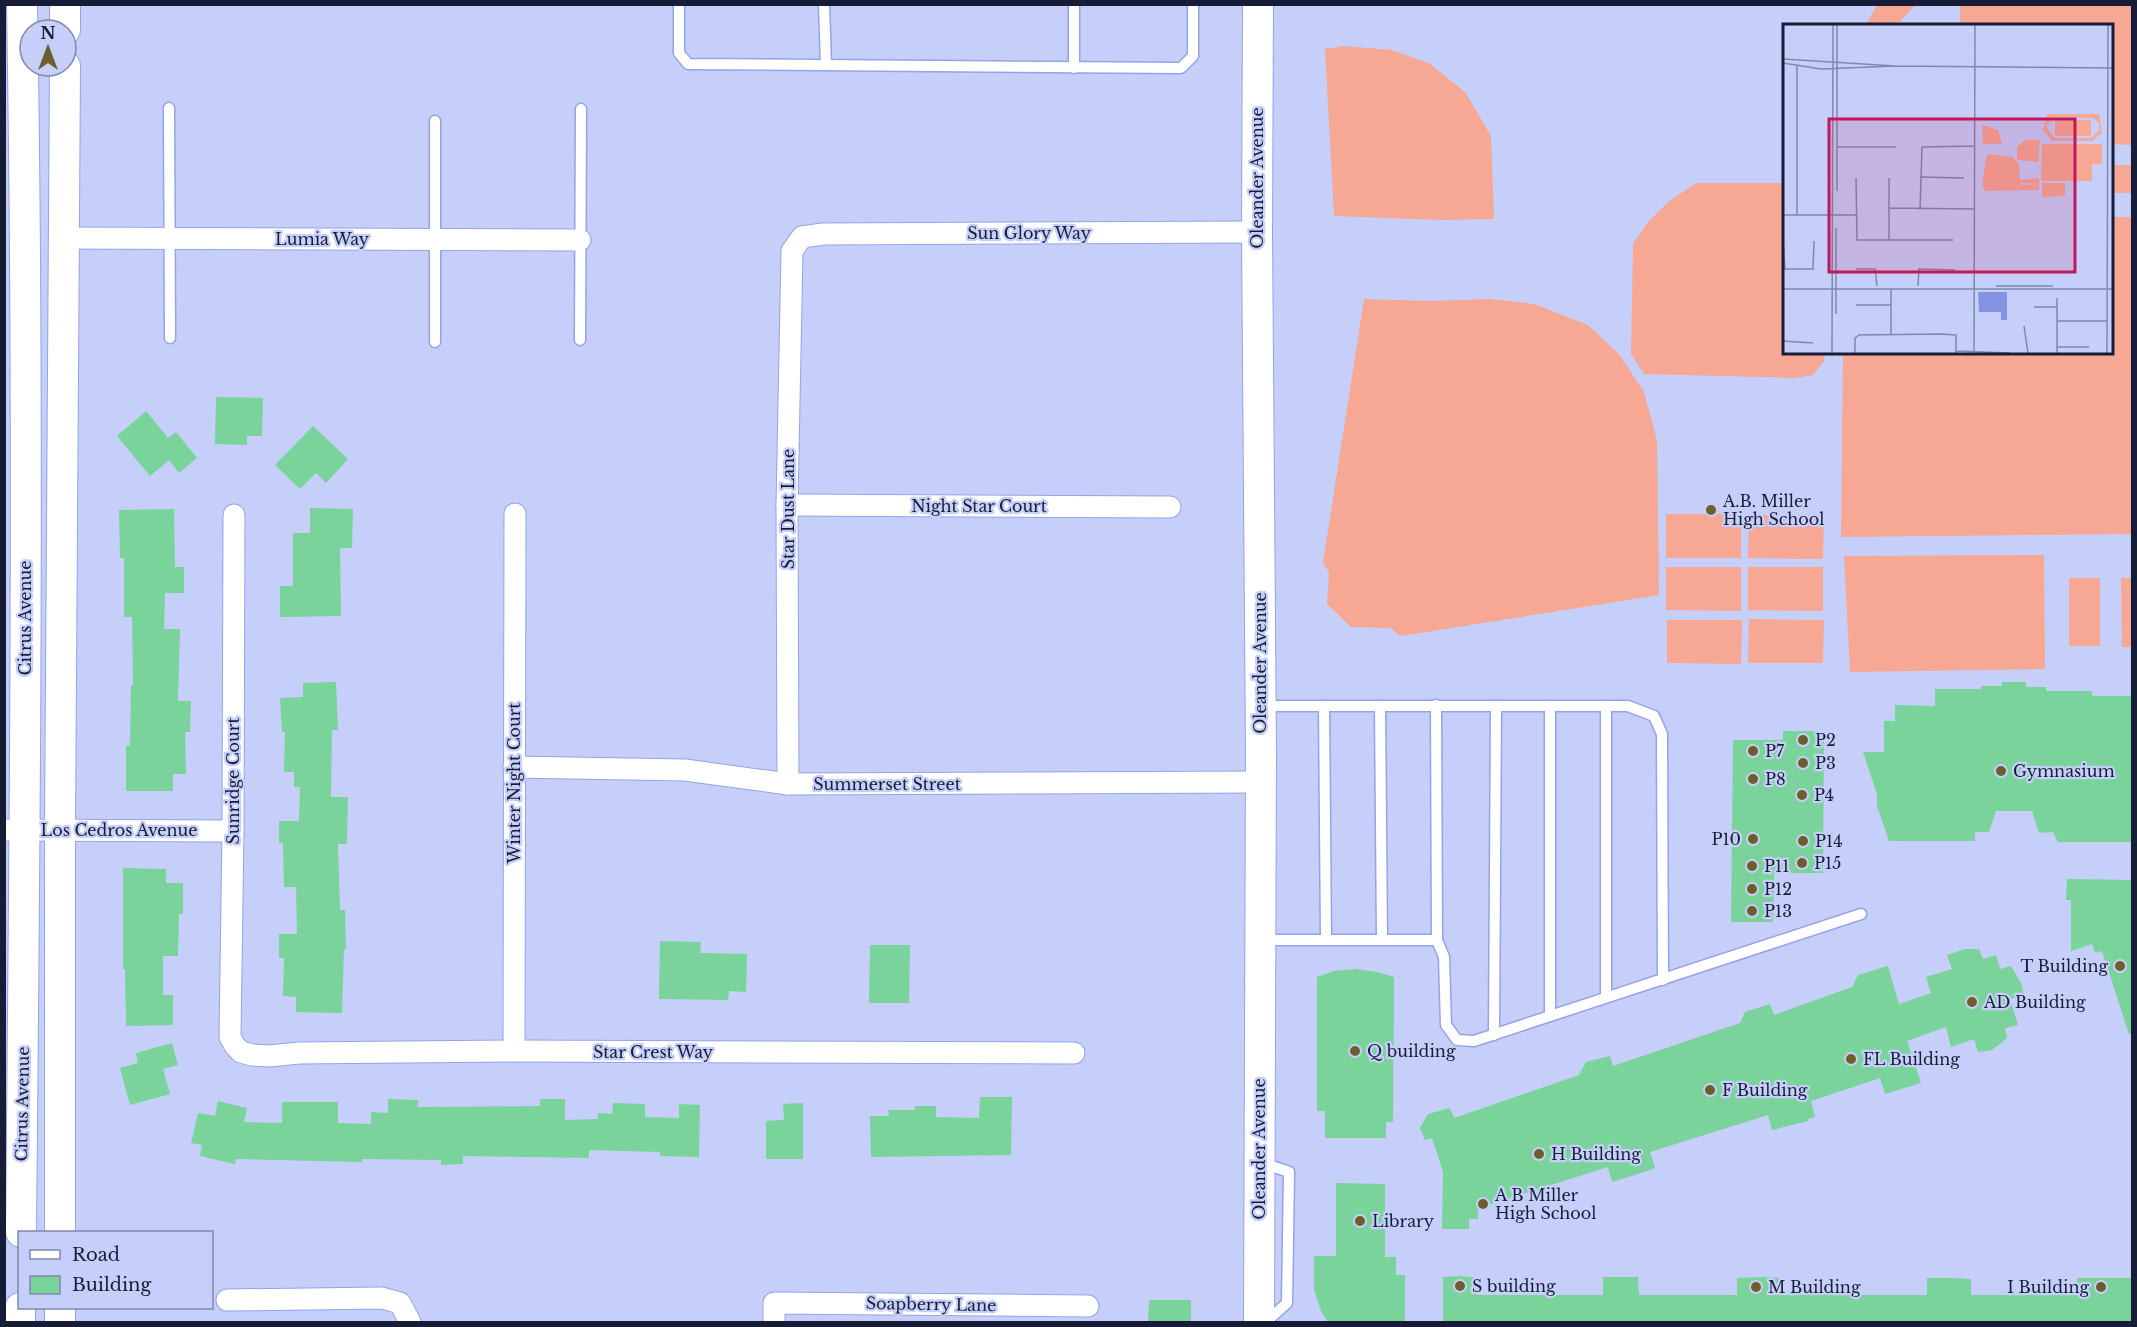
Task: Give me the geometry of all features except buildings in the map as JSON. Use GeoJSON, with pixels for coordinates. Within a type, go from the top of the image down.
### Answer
{"type":"FeatureCollection","features":[{"type":"Feature","properties":{"kind":"main road","name":"Citrus Avenue"},"geometry":{"type":"LineString","coordinates":[[21,1231],[15,830],[25,163],[22,4]]}},
{"type":"Feature","properties":{"kind":"main road","name":"Oleander Avenue"},"geometry":{"type":"LineString","coordinates":[[1258,4],[1257,232],[1261,782],[1259,1323]]}},
{"type":"Feature","properties":{"kind":"main road"},"geometry":{"type":"LineString","coordinates":[[60,1231],[65,78]]}},
{"type":"Feature","properties":{"kind":"street","name":"Sun Glory Way"},"geometry":{"type":"LineString","coordinates":[[802,237],[835,234],[1257,232]]}},
{"type":"Feature","properties":{"kind":"street","name":"Star Dust Lane"},"geometry":{"type":"LineString","coordinates":[[788,784],[787,505],[792,251],[802,237]]}},
{"type":"Feature","properties":{"kind":"street","name":"Lumia Way"},"geometry":{"type":"LineString","coordinates":[[64,238],[580,240]]}},
{"type":"Feature","properties":{"kind":"street","name":"Night Star Court"},"geometry":{"type":"LineString","coordinates":[[787,505],[1170,507]]}},
{"type":"Feature","properties":{"kind":"street","name":"Winter Night Court"},"geometry":{"type":"LineString","coordinates":[[514,1051],[515,514]]}},
{"type":"Feature","properties":{"kind":"street","name":"Sunridge Court"},"geometry":{"type":"LineString","coordinates":[[234,515],[232,994],[229,1028],[230,1037],[235,1046]]}},
{"type":"Feature","properties":{"kind":"street","name":"Summerset Street"},"geometry":{"type":"LineString","coordinates":[[514,767],[685,770],[788,784],[1261,782]]}},
{"type":"Feature","properties":{"kind":"street","name":"Los Cedros Avenue"},"geometry":{"type":"LineString","coordinates":[[15,830],[233,831]]}},
{"type":"Feature","properties":{"kind":"street","name":"Star Crest Way"},"geometry":{"type":"LineString","coordinates":[[235,1046],[241,1052],[270,1056],[299,1053],[514,1051],[1074,1053]]}},
{"type":"Feature","properties":{"kind":"street"},"geometry":{"type":"LineString","coordinates":[[227,1300],[382,1298],[400,1302],[410,1323]]}},
{"type":"Feature","properties":{"kind":"street","name":"Soapberry Lane"},"geometry":{"type":"LineString","coordinates":[[774,1312],[1088,1306]]}},
{"type":"Feature","properties":{"kind":"lane"},"geometry":{"type":"LineString","coordinates":[[679,4],[679,53],[688,64],[1074,68],[1181,68],[1193,56],[1193,4]]}},
{"type":"Feature","properties":{"kind":"lane"},"geometry":{"type":"LineString","coordinates":[[824,4],[826,66]]}},
{"type":"Feature","properties":{"kind":"lane"},"geometry":{"type":"LineString","coordinates":[[1074,4],[1074,68]]}},
{"type":"Feature","properties":{"kind":"lane"},"geometry":{"type":"LineString","coordinates":[[170,108],[170,338]]}},
{"type":"Feature","properties":{"kind":"lane"},"geometry":{"type":"LineString","coordinates":[[580,340],[581,109]]}},
{"type":"Feature","properties":{"kind":"lane"},"geometry":{"type":"LineString","coordinates":[[435,122],[435,342]]}},
{"type":"Feature","properties":{"kind":"lane"},"geometry":{"type":"LineString","coordinates":[[1436,705],[1437,940],[1444,957],[1446,1025],[1457,1040],[1474,1041],[1494,1035],[1861,914]]}},
{"type":"Feature","properties":{"kind":"lane"},"geometry":{"type":"LineString","coordinates":[[1260,706],[1628,706],[1654,716],[1662,734],[1663,980]]}},
{"type":"Feature","properties":{"kind":"lane"},"geometry":{"type":"LineString","coordinates":[[1324,706],[1326,939]]}},
{"type":"Feature","properties":{"kind":"lane"},"geometry":{"type":"LineString","coordinates":[[1380,706],[1382,939]]}},
{"type":"Feature","properties":{"kind":"lane"},"geometry":{"type":"LineString","coordinates":[[1494,1035],[1496,706]]}},
{"type":"Feature","properties":{"kind":"lane"},"geometry":{"type":"LineString","coordinates":[[1550,706],[1550,1015]]}},
{"type":"Feature","properties":{"kind":"lane"},"geometry":{"type":"LineString","coordinates":[[1605,706],[1606,997]]}},
{"type":"Feature","properties":{"kind":"lane"},"geometry":{"type":"LineString","coordinates":[[1260,940],[1437,940]]}},
{"type":"Feature","properties":{"kind":"lane"},"geometry":{"type":"LineString","coordinates":[[1259,1165],[1269,1165],[1289,1172],[1287,1303],[1266,1323]]}},
{"type":"Feature","properties":{"kind":"shaded area"},"geometry":{"type":"Polygon","coordinates":[[[1877,4],[1915,5],[1898,24],[1867,24],[1877,4]]]}},
{"type":"Feature","properties":{"kind":"shaded area"},"geometry":{"type":"Polygon","coordinates":[[[1960,5],[2132,5],[2132,145],[2113,144],[2113,24],[1960,24],[1960,5]]]}},
{"type":"Feature","properties":{"kind":"shaded area"},"geometry":{"type":"Polygon","coordinates":[[[1344,46],[1392,50],[1430,64],[1465,92],[1491,136],[1494,219],[1442,220],[1334,216],[1325,49],[1344,46]]]}},
{"type":"Feature","properties":{"kind":"shaded area"},"geometry":{"type":"Polygon","coordinates":[[[2113,165],[2132,165],[2132,193],[2113,193],[2113,165]]]}},
{"type":"Feature","properties":{"kind":"shaded area"},"geometry":{"type":"Polygon","coordinates":[[[1696,183],[1783,183],[1783,354],[1824,354],[1824,361],[1813,375],[1796,378],[1644,374],[1631,354],[1633,244],[1648,222],[1668,202],[1696,183]]]}},
{"type":"Feature","properties":{"kind":"shaded area"},"geometry":{"type":"Polygon","coordinates":[[[2113,217],[2132,217],[2132,534],[1841,537],[1843,354],[2113,354],[2113,217]]]}},
{"type":"Feature","properties":{"kind":"shaded area"},"geometry":{"type":"Polygon","coordinates":[[[1364,299],[1430,301],[1491,299],[1534,304],[1588,325],[1619,354],[1644,392],[1657,440],[1659,595],[1401,636],[1390,628],[1351,627],[1327,604],[1329,572],[1323,563],[1364,299]]]}},
{"type":"Feature","properties":{"kind":"shaded area"},"geometry":{"type":"Polygon","coordinates":[[[1666,514],[1741,514],[1741,558],[1666,558],[1666,514]]]}},
{"type":"Feature","properties":{"kind":"shaded area"},"geometry":{"type":"Polygon","coordinates":[[[1749,515],[1824,515],[1823,559],[1748,558],[1749,515]]]}},
{"type":"Feature","properties":{"kind":"shaded area"},"geometry":{"type":"Polygon","coordinates":[[[2044,555],[2045,669],[1850,672],[1844,556],[2044,555]]]}},
{"type":"Feature","properties":{"kind":"shaded area"},"geometry":{"type":"Polygon","coordinates":[[[1666,567],[1741,567],[1741,611],[1666,610],[1666,567]]]}},
{"type":"Feature","properties":{"kind":"shaded area"},"geometry":{"type":"Polygon","coordinates":[[[1748,567],[1823,567],[1823,611],[1748,610],[1748,567]]]}},
{"type":"Feature","properties":{"kind":"shaded area"},"geometry":{"type":"Polygon","coordinates":[[[2069,578],[2100,578],[2100,646],[2069,646],[2069,578]]]}},
{"type":"Feature","properties":{"kind":"shaded area"},"geometry":{"type":"Polygon","coordinates":[[[2121,578],[2132,578],[2132,647],[2122,647],[2121,578]]]}},
{"type":"Feature","properties":{"kind":"shaded area"},"geometry":{"type":"Polygon","coordinates":[[[1749,619],[1824,620],[1823,663],[1748,663],[1749,619]]]}},
{"type":"Feature","properties":{"kind":"shaded area"},"geometry":{"type":"Polygon","coordinates":[[[1667,620],[1742,620],[1741,664],[1667,663],[1667,620]]]}},
{"type":"Feature","properties":{"kind":"place","name":"A.B. Miller High School"},"geometry":{"type":"Point","coordinates":[1711,510]}},
{"type":"Feature","properties":{"kind":"place","name":"P2"},"geometry":{"type":"Point","coordinates":[1803,740]}},
{"type":"Feature","properties":{"kind":"place","name":"P7"},"geometry":{"type":"Point","coordinates":[1753,751]}},
{"type":"Feature","properties":{"kind":"place","name":"P3"},"geometry":{"type":"Point","coordinates":[1803,763]}},
{"type":"Feature","properties":{"kind":"place","name":"Gymnasium"},"geometry":{"type":"Point","coordinates":[2001,771]}},
{"type":"Feature","properties":{"kind":"place","name":"P8"},"geometry":{"type":"Point","coordinates":[1753,779]}},
{"type":"Feature","properties":{"kind":"place","name":"P4"},"geometry":{"type":"Point","coordinates":[1802,795]}},
{"type":"Feature","properties":{"kind":"place","name":"P10"},"geometry":{"type":"Point","coordinates":[1753,839]}},
{"type":"Feature","properties":{"kind":"place","name":"P14"},"geometry":{"type":"Point","coordinates":[1803,841]}},
{"type":"Feature","properties":{"kind":"place","name":"P15"},"geometry":{"type":"Point","coordinates":[1802,863]}},
{"type":"Feature","properties":{"kind":"place","name":"P11"},"geometry":{"type":"Point","coordinates":[1752,866]}},
{"type":"Feature","properties":{"kind":"place","name":"P12"},"geometry":{"type":"Point","coordinates":[1752,889]}},
{"type":"Feature","properties":{"kind":"place","name":"P13"},"geometry":{"type":"Point","coordinates":[1752,911]}},
{"type":"Feature","properties":{"kind":"place","name":"T Building"},"geometry":{"type":"Point","coordinates":[2120,966]}},
{"type":"Feature","properties":{"kind":"place","name":"AD Building"},"geometry":{"type":"Point","coordinates":[1972,1002]}},
{"type":"Feature","properties":{"kind":"place","name":"Q building"},"geometry":{"type":"Point","coordinates":[1355,1051]}},
{"type":"Feature","properties":{"kind":"place","name":"FL Building"},"geometry":{"type":"Point","coordinates":[1851,1059]}},
{"type":"Feature","properties":{"kind":"place","name":"F Building"},"geometry":{"type":"Point","coordinates":[1710,1090]}},
{"type":"Feature","properties":{"kind":"place","name":"H Building"},"geometry":{"type":"Point","coordinates":[1539,1154]}},
{"type":"Feature","properties":{"kind":"place","name":"A B Miller High School"},"geometry":{"type":"Point","coordinates":[1483,1204]}},
{"type":"Feature","properties":{"kind":"place","name":"Library"},"geometry":{"type":"Point","coordinates":[1360,1221]}},
{"type":"Feature","properties":{"kind":"place","name":"S building"},"geometry":{"type":"Point","coordinates":[1460,1286]}},
{"type":"Feature","properties":{"kind":"place","name":"M Building"},"geometry":{"type":"Point","coordinates":[1756,1287]}},
{"type":"Feature","properties":{"kind":"place","name":"I Building"},"geometry":{"type":"Point","coordinates":[2101,1287]}}]}
